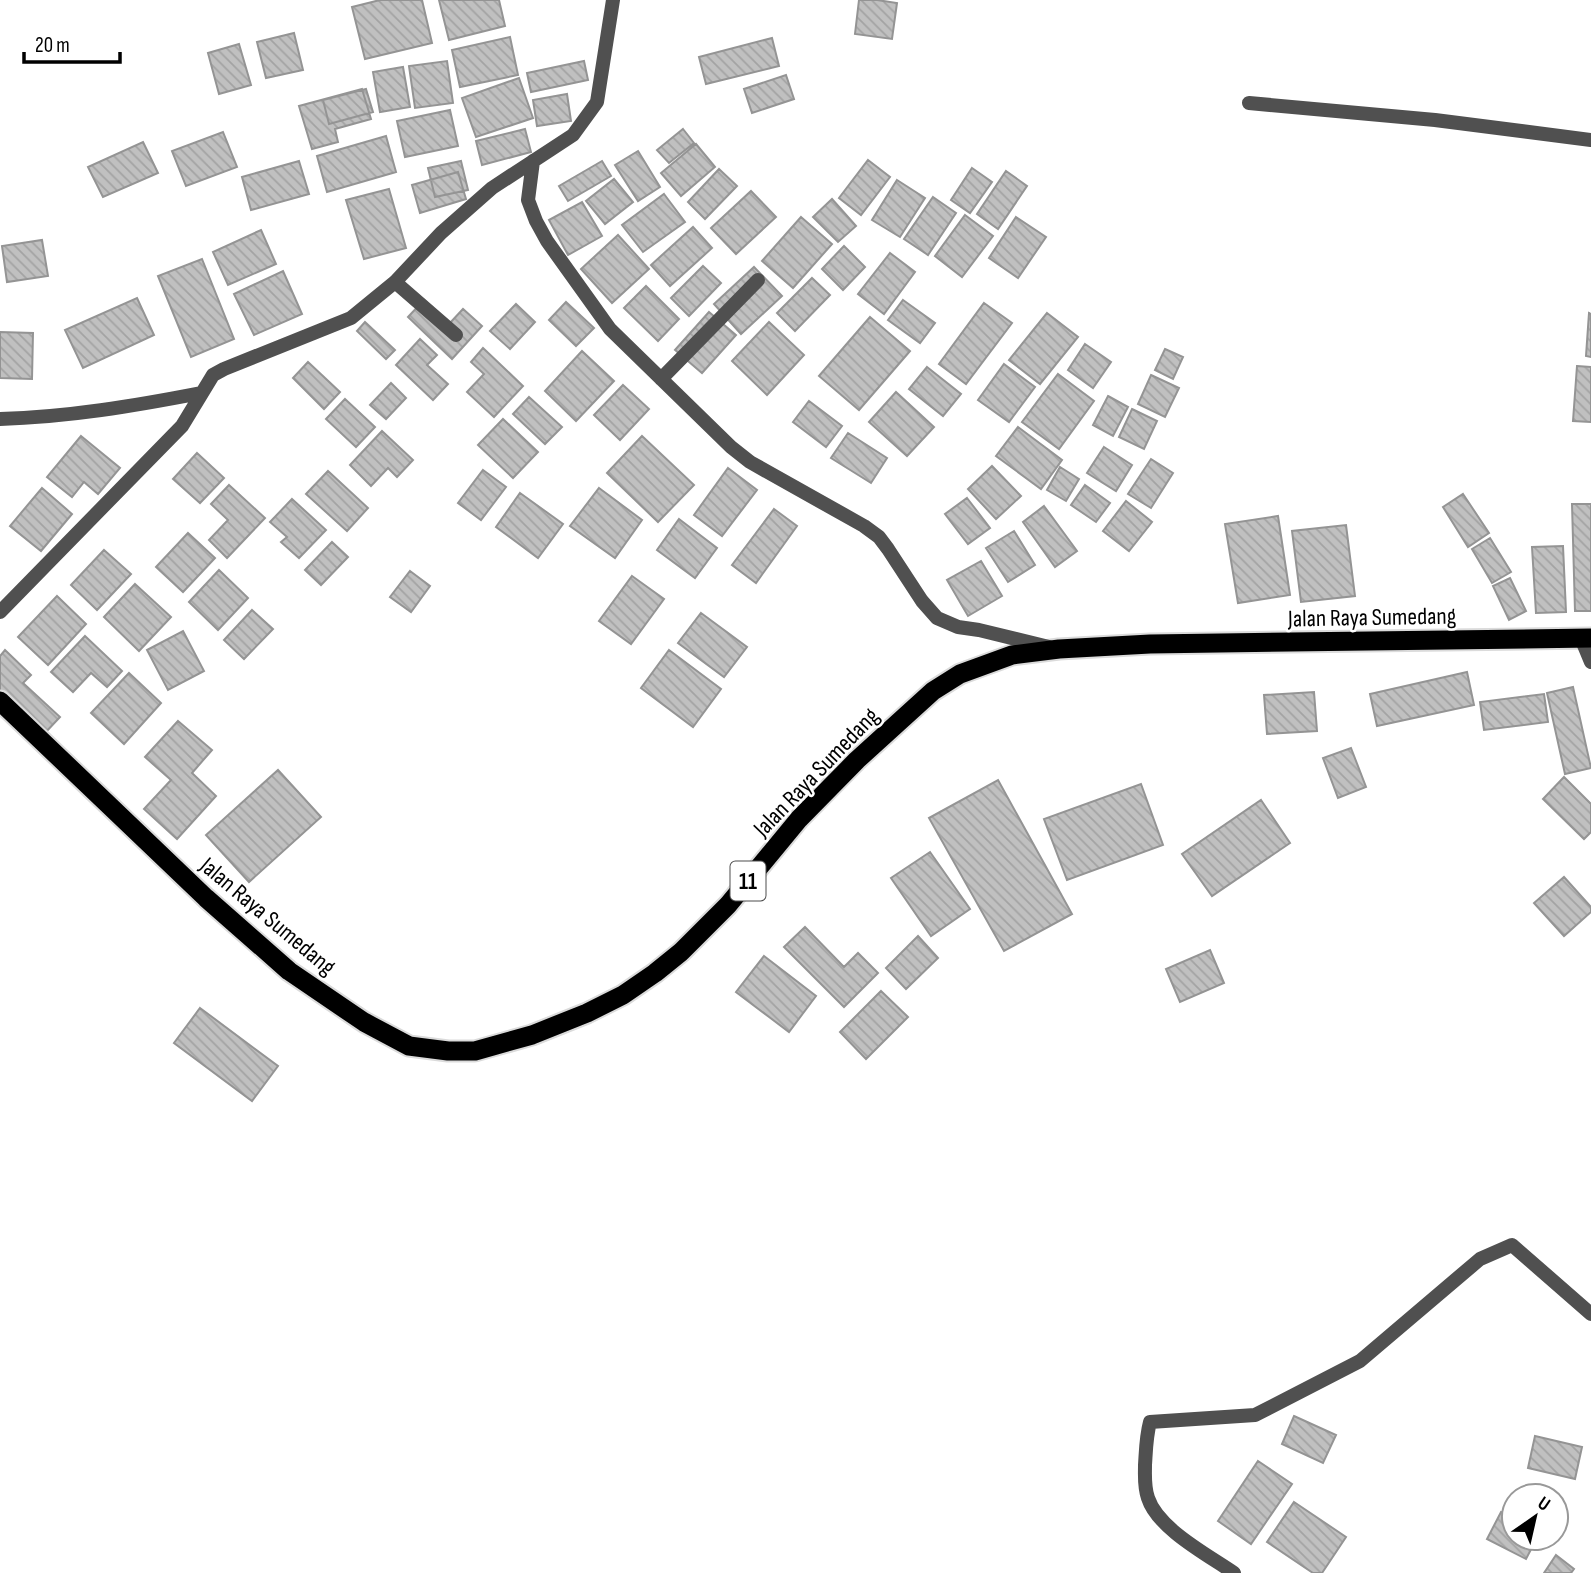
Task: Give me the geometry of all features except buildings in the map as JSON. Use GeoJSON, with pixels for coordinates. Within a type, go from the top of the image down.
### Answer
{"type":"FeatureCollection","features":[{"type":"Feature","properties":{"kind":"highway","name":"Jalan Raya Sumedang"},"geometry":{"type":"LineString","coordinates":[[0,701],[206,898],[289,971],[364,1021],[409,1046],[475,1051],[532,1035],[587,1013],[623,995],[681,952],[728,905],[799,819],[886,733],[933,691],[960,674],[1012,655],[1059,649],[1150,644],[1586,638]]}},
{"type":"Feature","properties":{"kind":"street"},"geometry":{"type":"LineString","coordinates":[[0,612],[183,426],[213,375],[351,318],[395,282],[441,233],[492,188],[573,135],[597,102],[613,0]]}},
{"type":"Feature","properties":{"kind":"street"},"geometry":{"type":"LineString","coordinates":[[1249,103],[1435,120],[1591,140]]}},
{"type":"Feature","properties":{"kind":"street"},"geometry":{"type":"LineString","coordinates":[[533,161],[528,200],[547,241],[610,329],[731,447],[750,462],[879,537],[922,601],[937,618],[958,627],[1059,649]]}},
{"type":"Feature","properties":{"kind":"street"},"geometry":{"type":"LineString","coordinates":[[661,379],[758,281]]}},
{"type":"Feature","properties":{"kind":"street"},"geometry":{"type":"LineString","coordinates":[[395,282],[456,335]]}},
{"type":"Feature","properties":{"kind":"street"},"geometry":{"type":"LineString","coordinates":[[0,419],[116,409],[201,393]]}},
{"type":"Feature","properties":{"kind":"street"},"geometry":{"type":"LineString","coordinates":[[1586,638],[1591,662]]}},
{"type":"Feature","properties":{"kind":"street"},"geometry":{"type":"LineString","coordinates":[[1234,1573],[1178,1534],[1159,1517],[1149,1501],[1145,1486],[1146,1437],[1150,1422],[1255,1415],[1360,1361],[1480,1259],[1512,1245],[1591,1314]]}}]}
